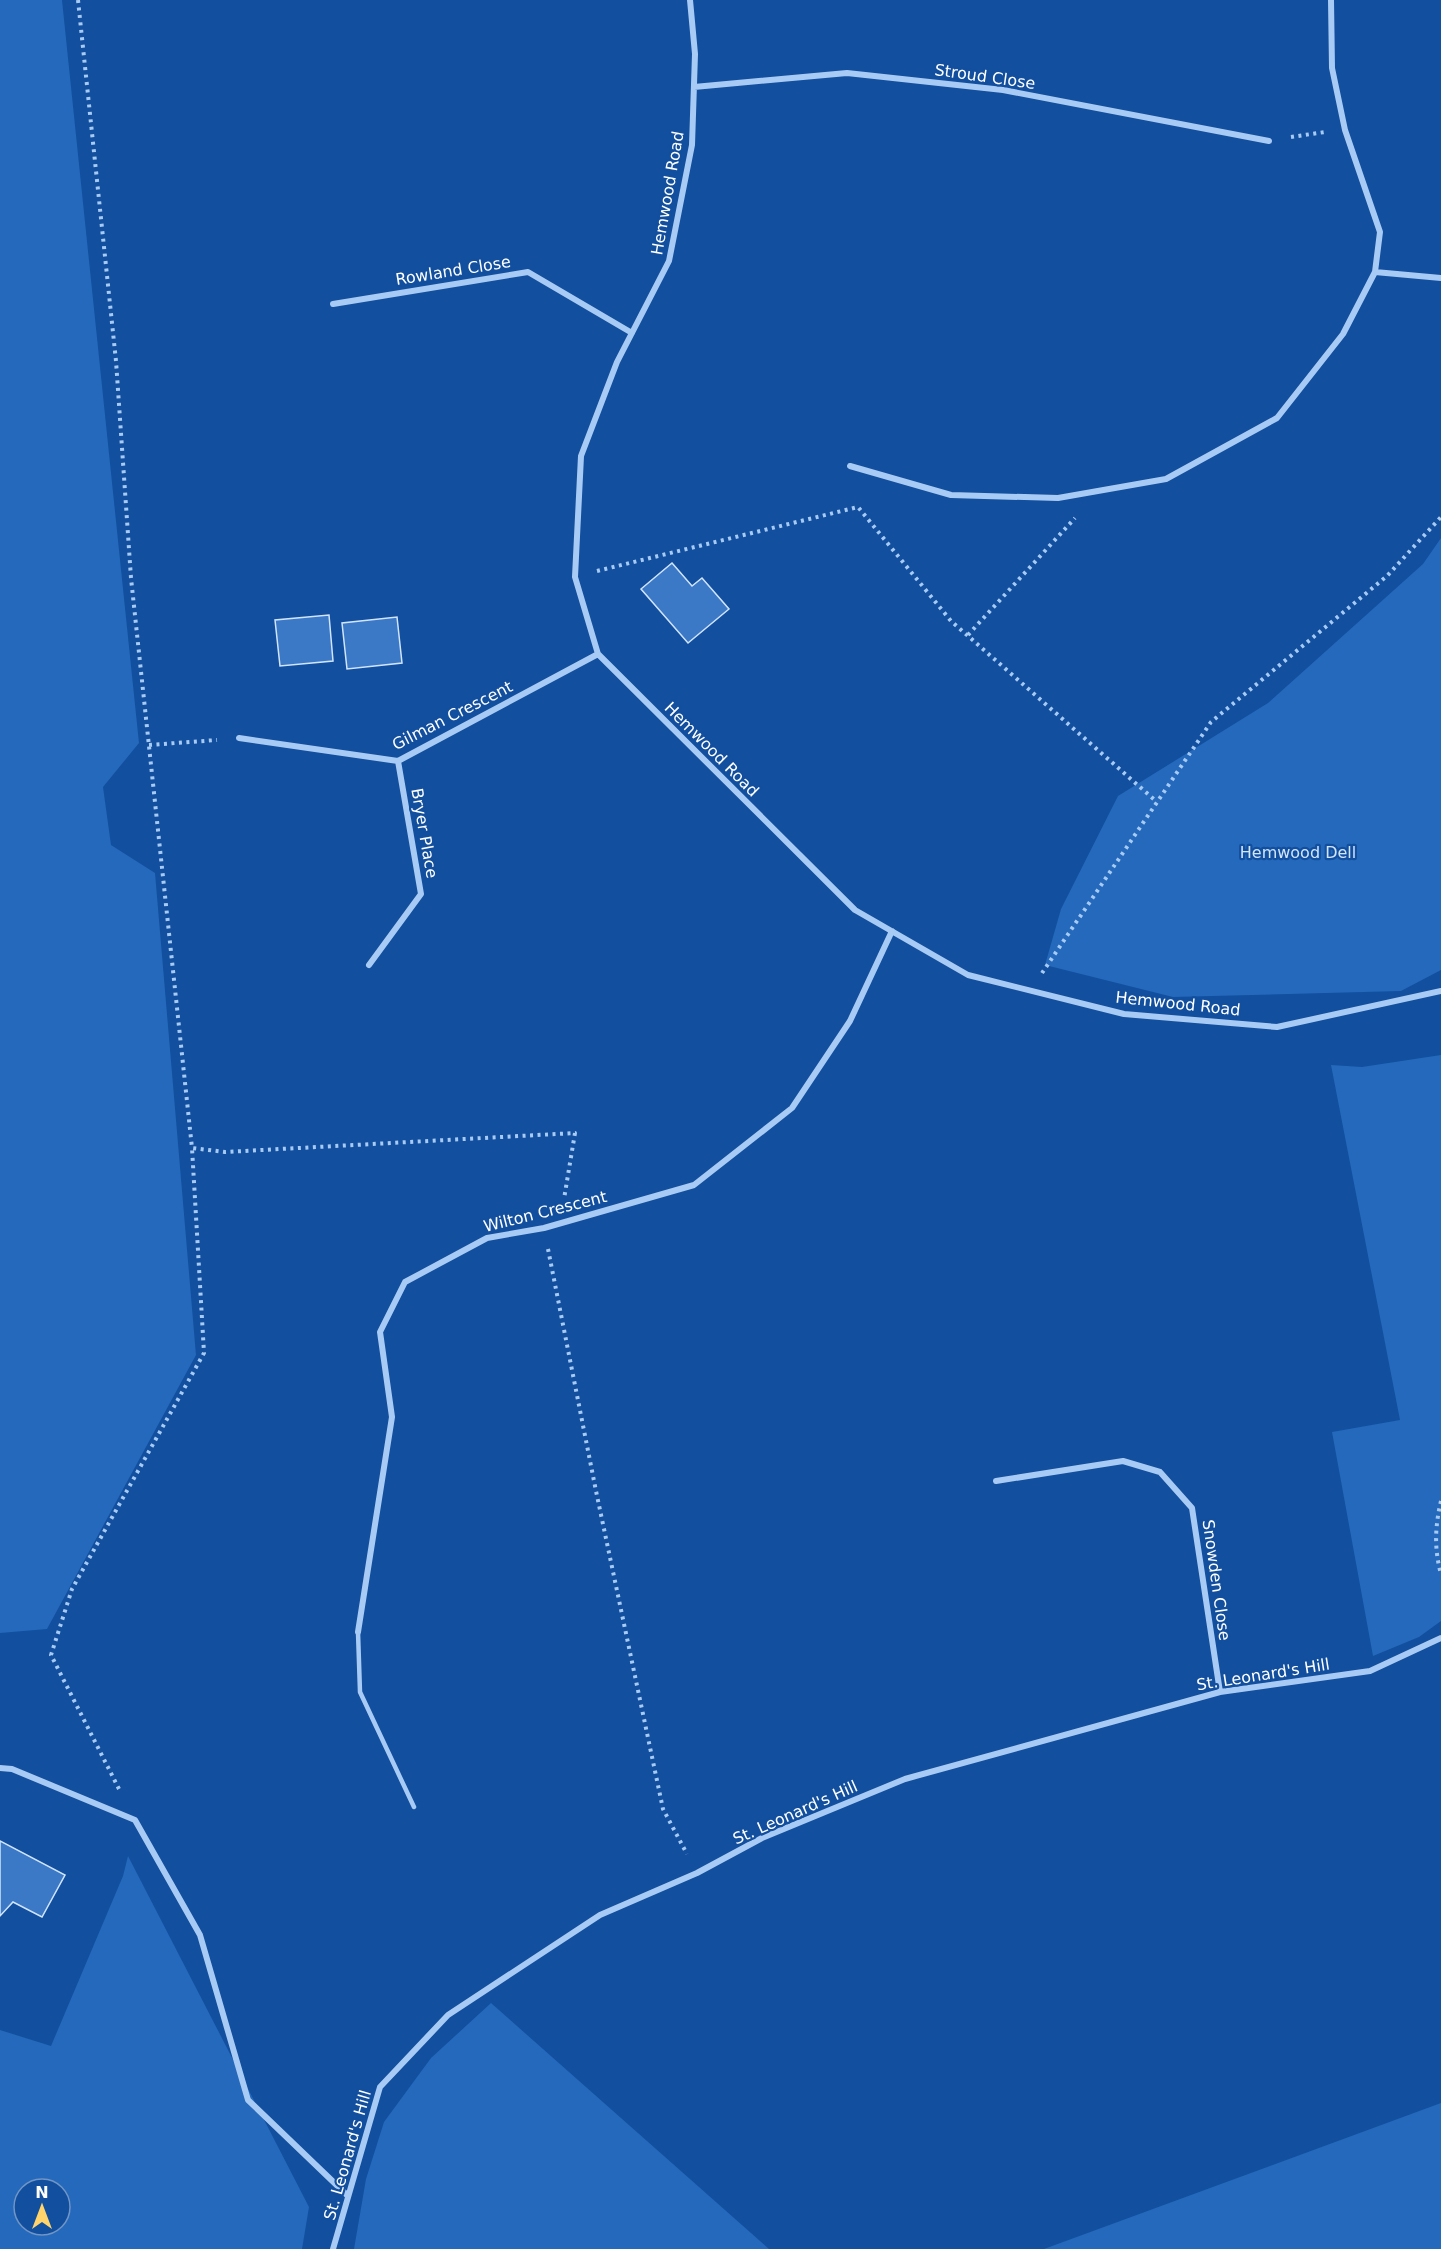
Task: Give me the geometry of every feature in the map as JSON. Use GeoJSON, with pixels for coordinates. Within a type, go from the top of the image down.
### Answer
{"type":"FeatureCollection","features":[{"type":"Feature","properties":{"kind":"street","name":"Hemwood Road"},"geometry":{"type":"LineString","coordinates":[[690,0],[695,54],[692,145],[669,261],[617,362],[581,456],[575,577],[598,654],[855,910],[968,975],[1124,1014],[1277,1027],[1441,991]]}},
{"type":"Feature","properties":{"kind":"street"},"geometry":{"type":"LineString","coordinates":[[850,466],[951,495],[1058,498],[1166,479],[1277,418],[1343,334],[1375,272],[1380,232],[1345,130],[1332,68],[1331,0]]}},
{"type":"Feature","properties":{"kind":"street","name":"Stroud Close"},"geometry":{"type":"LineString","coordinates":[[694,87],[847,73],[1003,90],[1269,141]]}},
{"type":"Feature","properties":{"kind":"street","name":"Rowland Close"},"geometry":{"type":"LineString","coordinates":[[333,304],[528,272],[632,333]]}},
{"type":"Feature","properties":{"kind":"street"},"geometry":{"type":"LineString","coordinates":[[1375,272],[1441,278]]}},
{"type":"Feature","properties":{"kind":"street","name":"Gilman Crescent"},"geometry":{"type":"LineString","coordinates":[[239,738],[398,761],[598,654]]}},
{"type":"Feature","properties":{"kind":"street","name":"Bryer Place"},"geometry":{"type":"LineString","coordinates":[[369,965],[421,894],[398,761]]}},
{"type":"Feature","properties":{"kind":"street","name":"Wilton Crescent"},"geometry":{"type":"LineString","coordinates":[[358,1632],[392,1417],[380,1332],[405,1282],[487,1238],[544,1228],[694,1185],[792,1108],[850,1020],[892,931]]}},
{"type":"Feature","properties":{"kind":"street","name":"Snowden Close"},"geometry":{"type":"LineString","coordinates":[[996,1481],[1123,1461],[1160,1472],[1192,1508],[1220,1692]]}},
{"type":"Feature","properties":{"kind":"street","name":"St. Leonard's Hill"},"geometry":{"type":"LineString","coordinates":[[333,2249],[380,2087],[448,2014],[600,1915],[697,1873],[762,1838],[905,1779],[1220,1692],[1370,1671],[1441,1638]]}},
{"type":"Feature","properties":{"kind":"street"},"geometry":{"type":"LineString","coordinates":[[0,1768],[12,1769],[135,1820],[200,1935],[248,2100],[348,2196]]}},
{"type":"Feature","properties":{"kind":"lane"},"geometry":{"type":"LineString","coordinates":[[358,1632],[360,1692],[414,1807]]}},
{"type":"Feature","properties":{"kind":"path"},"geometry":{"type":"LineString","coordinates":[[1269,141],[1345,130]]}},
{"type":"Feature","properties":{"kind":"path"},"geometry":{"type":"LineString","coordinates":[[968,635],[1101,490]]}},
{"type":"Feature","properties":{"kind":"path"},"geometry":{"type":"LineString","coordinates":[[575,577],[858,507],[951,621],[1157,802]]}},
{"type":"Feature","properties":{"kind":"path"},"geometry":{"type":"LineString","coordinates":[[1030,990],[1210,722],[1387,576],[1441,517]]}},
{"type":"Feature","properties":{"kind":"path"},"geometry":{"type":"LineString","coordinates":[[149,745],[239,738]]}},
{"type":"Feature","properties":{"kind":"path"},"geometry":{"type":"LineString","coordinates":[[135,1820],[51,1655],[72,1589],[204,1353],[192,1149]]}},
{"type":"Feature","properties":{"kind":"path"},"geometry":{"type":"LineString","coordinates":[[544,1228],[596,1491],[663,1809],[697,1873]]}},
{"type":"Feature","properties":{"kind":"path"},"geometry":{"type":"LineString","coordinates":[[1441,1501],[1435,1527],[1437,1560],[1441,1574]]}},
{"type":"Feature","properties":{"kind":"green space"},"geometry":{"type":"Polygon","coordinates":[[[0,0],[62,0],[139,743],[103,787],[111,845],[155,873],[196,1355],[47,1629],[0,1633],[0,0]]]}},
{"type":"Feature","properties":{"kind":"green space","name":"Hemwood Dell"},"geometry":{"type":"Polygon","coordinates":[[[1441,538],[1441,970],[1401,991],[1173,997],[1045,965],[1061,909],[1118,796],[1268,703],[1423,564],[1441,538]]]}},
{"type":"Feature","properties":{"kind":"green space"},"geometry":{"type":"Polygon","coordinates":[[[1441,1055],[1441,1621],[1419,1637],[1373,1656],[1332,1432],[1400,1420],[1331,1065],[1362,1067],[1441,1055]]]}},
{"type":"Feature","properties":{"kind":"green space"},"geometry":{"type":"Polygon","coordinates":[[[128,1856],[309,2207],[302,2249],[0,2249],[0,2030],[51,2046],[123,1876],[128,1856]]]}},
{"type":"Feature","properties":{"kind":"green space"},"geometry":{"type":"Polygon","coordinates":[[[491,2003],[769,2249],[354,2249],[366,2179],[384,2122],[431,2058],[491,2003]]]}},
{"type":"Feature","properties":{"kind":"green space"},"geometry":{"type":"Polygon","coordinates":[[[1441,2103],[1441,2249],[1044,2249],[1441,2103]]]}},
{"type":"Feature","properties":{"kind":"building"},"geometry":{"type":"Polygon","coordinates":[[[672,563],[692,586],[702,578],[729,609],[688,643],[641,589],[672,563]]]}},
{"type":"Feature","properties":{"kind":"building"},"geometry":{"type":"Polygon","coordinates":[[[329,615],[333,661],[280,666],[275,620],[329,615]]]}},
{"type":"Feature","properties":{"kind":"building"},"geometry":{"type":"Polygon","coordinates":[[[397,617],[402,663],[347,669],[342,623],[397,617]]]}},
{"type":"Feature","properties":{"kind":"building"},"geometry":{"type":"Polygon","coordinates":[[[0,1841],[65,1875],[42,1917],[13,1902],[0,1916],[0,1841]]]}}]}
